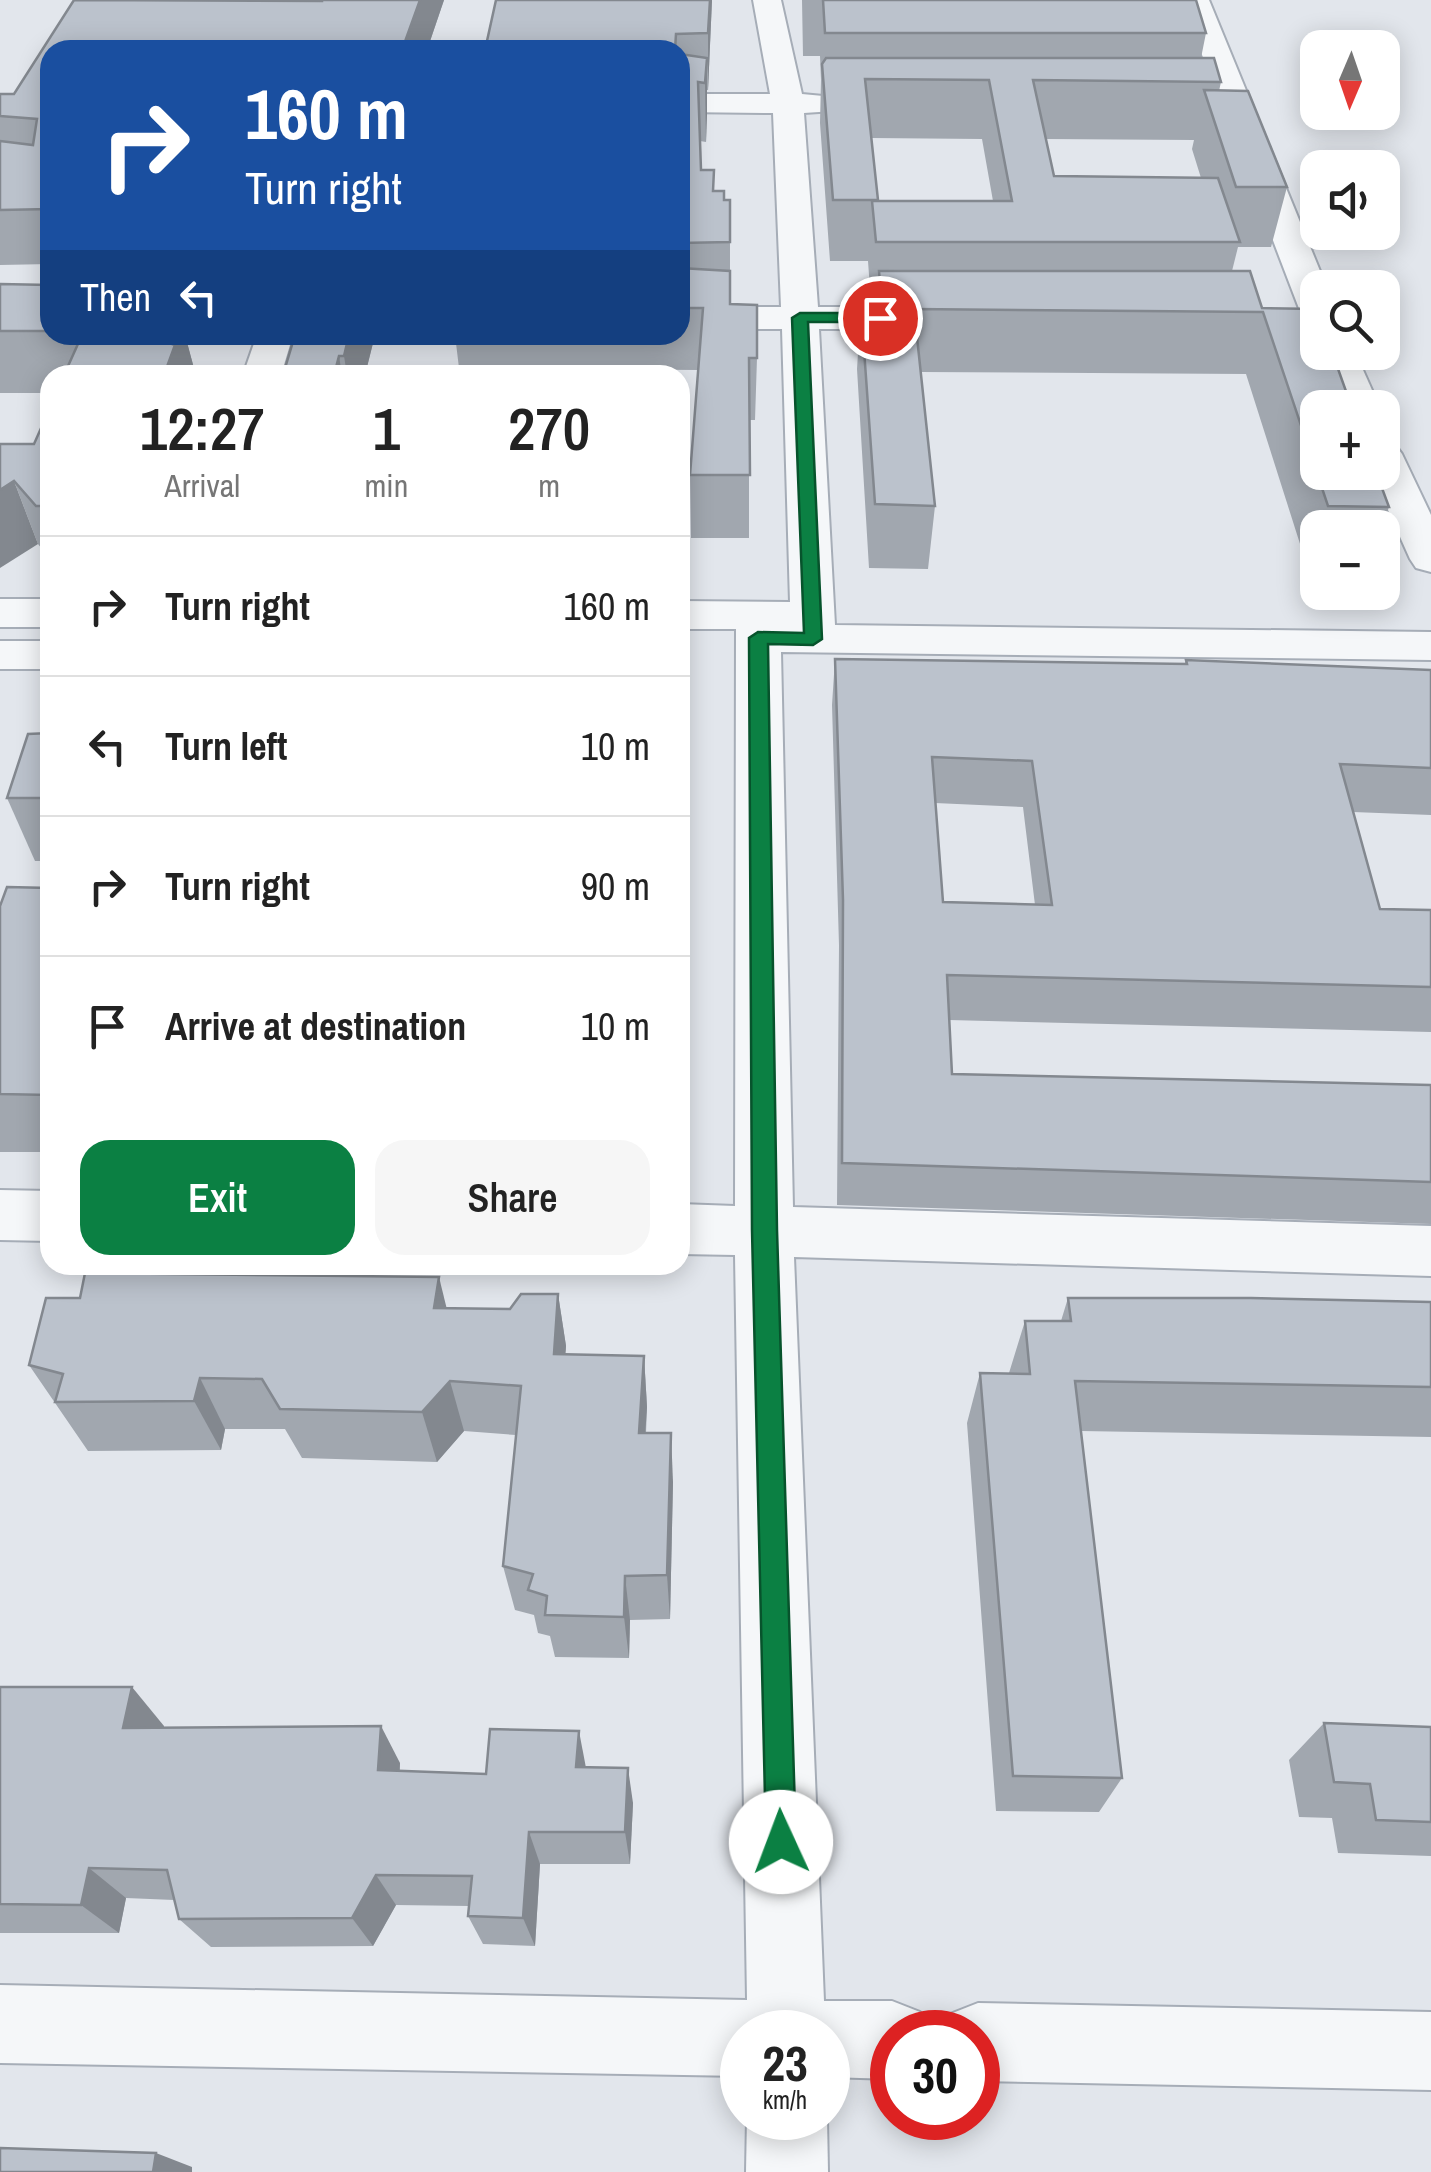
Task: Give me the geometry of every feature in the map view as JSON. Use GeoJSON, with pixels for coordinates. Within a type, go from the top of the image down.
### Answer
{"type":"FeatureCollection","features":[{"type":"Feature","properties":{"kind":"street"},"geometry":{"type":"LineString","coordinates":[[767,0],[788,104],[800,318],[780,632],[764,1230],[785,2010]]}},
{"type":"Feature","properties":{"kind":"street"},"geometry":{"type":"LineString","coordinates":[[1196,0],[1301,270]]}},
{"type":"Feature","properties":{"kind":"street"},"geometry":{"type":"LineString","coordinates":[[690,103],[847,104]]}},
{"type":"Feature","properties":{"kind":"street"},"geometry":{"type":"LineString","coordinates":[[1197,103],[1236,103]]}},
{"type":"Feature","properties":{"kind":"street"},"geometry":{"type":"LineString","coordinates":[[1278,318],[1300,316]]}},
{"type":"Feature","properties":{"kind":"street"},"geometry":{"type":"LineString","coordinates":[[690,318],[979,318]]}},
{"type":"Feature","properties":{"kind":"street"},"geometry":{"type":"LineString","coordinates":[[1399,490],[1431,559]]}},
{"type":"Feature","properties":{"kind":"street"},"geometry":{"type":"LineString","coordinates":[[0,613],[40,613]]}},
{"type":"Feature","properties":{"kind":"street"},"geometry":{"type":"LineString","coordinates":[[690,617],[780,632],[1431,646]]}},
{"type":"Feature","properties":{"kind":"street"},"geometry":{"type":"LineString","coordinates":[[690,652],[780,632]]}},
{"type":"Feature","properties":{"kind":"street"},"geometry":{"type":"LineString","coordinates":[[0,655],[40,655]]}},
{"type":"Feature","properties":{"kind":"street"},"geometry":{"type":"LineString","coordinates":[[0,1215],[40,1216]]}},
{"type":"Feature","properties":{"kind":"street"},"geometry":{"type":"LineString","coordinates":[[690,1229],[1431,1252]]}},
{"type":"Feature","properties":{"kind":"street"},"geometry":{"type":"LineString","coordinates":[[0,2024],[720,2036]]}},
{"type":"Feature","properties":{"kind":"street"},"geometry":{"type":"LineString","coordinates":[[1000,2042],[1431,2052]]}},
{"type":"Feature","properties":{"kind":"street"},"geometry":{"type":"LineString","coordinates":[[787,2140],[787,2172]]}},
{"type":"Feature","properties":{"kind":"building"},"geometry":{"type":"Polygon","coordinates":[[[74,0],[420,0],[406,40],[48,40],[74,0]]]}},
{"type":"Feature","properties":{"kind":"building"},"geometry":{"type":"Polygon","coordinates":[[[496,0],[710,0],[708,33],[676,34],[676,40],[487,40],[496,0]]]}},
{"type":"Feature","properties":{"kind":"building"},"geometry":{"type":"Polygon","coordinates":[[[823,0],[1196,0],[1206,33],[825,33],[823,0]]]}},
{"type":"Feature","properties":{"kind":"building"},"geometry":{"type":"Polygon","coordinates":[[[40,53],[40,209],[0,210],[0,141],[33,145],[37,119],[0,116],[0,94],[14,94],[40,53]]]}},
{"type":"Feature","properties":{"kind":"building"},"geometry":{"type":"Polygon","coordinates":[[[690,55],[707,58],[705,83],[698,82],[701,170],[714,170],[713,191],[724,191],[724,200],[730,200],[730,242],[690,243],[690,55]]]}},
{"type":"Feature","properties":{"kind":"building"},"geometry":{"type":"Polygon","coordinates":[[[826,58],[1214,58],[1221,82],[1033,80],[1054,176],[1218,178],[1240,242],[876,242],[872,201],[1012,201],[989,80],[865,79],[878,200],[833,200],[822,64],[826,58]]]}},
{"type":"Feature","properties":{"kind":"building"},"geometry":{"type":"Polygon","coordinates":[[[1204,90],[1248,91],[1287,187],[1236,187],[1204,90]]]}},
{"type":"Feature","properties":{"kind":"building"},"geometry":{"type":"Polygon","coordinates":[[[690,269],[730,271],[730,304],[757,305],[757,358],[749,358],[750,475],[690,475],[703,308],[690,308],[690,269]]]}},
{"type":"Feature","properties":{"kind":"building"},"geometry":{"type":"Polygon","coordinates":[[[879,271],[1250,271],[1262,308],[1300,309],[1300,370],[1338,370],[1346,390],[1300,390],[1300,422],[1263,312],[914,309],[935,506],[875,504],[861,307],[882,307],[879,271]]]}},
{"type":"Feature","properties":{"kind":"building"},"geometry":{"type":"Polygon","coordinates":[[[0,284],[40,285],[40,331],[0,331],[0,284]]]}},
{"type":"Feature","properties":{"kind":"building"},"geometry":{"type":"Polygon","coordinates":[[[78,345],[175,345],[168,365],[68,365],[78,345]]]}},
{"type":"Feature","properties":{"kind":"building"},"geometry":{"type":"Polygon","coordinates":[[[292,345],[347,345],[337,365],[286,365],[292,345]]]}},
{"type":"Feature","properties":{"kind":"building"},"geometry":{"type":"Polygon","coordinates":[[[40,430],[40,506],[14,481],[0,490],[0,444],[34,444],[40,430]]]}},
{"type":"Feature","properties":{"kind":"building"},"geometry":{"type":"Polygon","coordinates":[[[1323,490],[1383,490],[1389,507],[1328,506],[1323,490]]]}},
{"type":"Feature","properties":{"kind":"building"},"geometry":{"type":"Polygon","coordinates":[[[835,659],[1187,664],[1186,660],[1431,670],[1431,768],[1340,764],[1380,909],[1431,910],[1431,987],[947,975],[952,1074],[1431,1085],[1431,1182],[842,1163],[843,900],[835,659]],[[932,757],[943,902],[1052,905],[1032,761],[932,757]]]}},
{"type":"Feature","properties":{"kind":"building"},"geometry":{"type":"Polygon","coordinates":[[[40,733],[40,798],[7,798],[28,734],[40,733]]]}},
{"type":"Feature","properties":{"kind":"building"},"geometry":{"type":"Polygon","coordinates":[[[7,887],[40,888],[40,1095],[0,1094],[0,906],[7,887]]]}},
{"type":"Feature","properties":{"kind":"building"},"geometry":{"type":"Polygon","coordinates":[[[85,1275],[439,1277],[434,1308],[510,1309],[521,1294],[558,1294],[554,1354],[644,1356],[639,1433],[671,1433],[667,1575],[625,1576],[624,1617],[545,1615],[547,1596],[528,1590],[533,1574],[503,1566],[521,1386],[450,1381],[422,1412],[280,1409],[262,1379],[200,1378],[194,1401],[55,1402],[63,1374],[29,1365],[46,1298],[80,1298],[85,1275]]]}},
{"type":"Feature","properties":{"kind":"building"},"geometry":{"type":"Polygon","coordinates":[[[1068,1298],[1431,1302],[1431,1387],[1075,1381],[1122,1778],[1013,1776],[980,1373],[1030,1374],[1025,1321],[1071,1321],[1068,1298]]]}},
{"type":"Feature","properties":{"kind":"building"},"geometry":{"type":"Polygon","coordinates":[[[0,1687],[132,1687],[123,1728],[381,1726],[378,1770],[486,1774],[490,1729],[579,1731],[576,1767],[628,1768],[625,1832],[529,1832],[523,1918],[468,1916],[472,1876],[376,1875],[352,1918],[179,1919],[167,1870],[89,1868],[81,1905],[0,1904],[0,1687]]]}},
{"type":"Feature","properties":{"kind":"building"},"geometry":{"type":"Polygon","coordinates":[[[1324,1723],[1431,1727],[1431,1822],[1376,1820],[1370,1784],[1334,1782],[1324,1723]]]}},
{"type":"Feature","properties":{"kind":"building"},"geometry":{"type":"Polygon","coordinates":[[[0,2148],[156,2153],[153,2172],[0,2172],[0,2148]]]}},
{"type":"Feature","properties":{"kind":"route"},"geometry":{"type":"LineString","coordinates":[[781,1842],[764,1230],[758,638],[813,639],[800,318],[880,318]]}}]}
